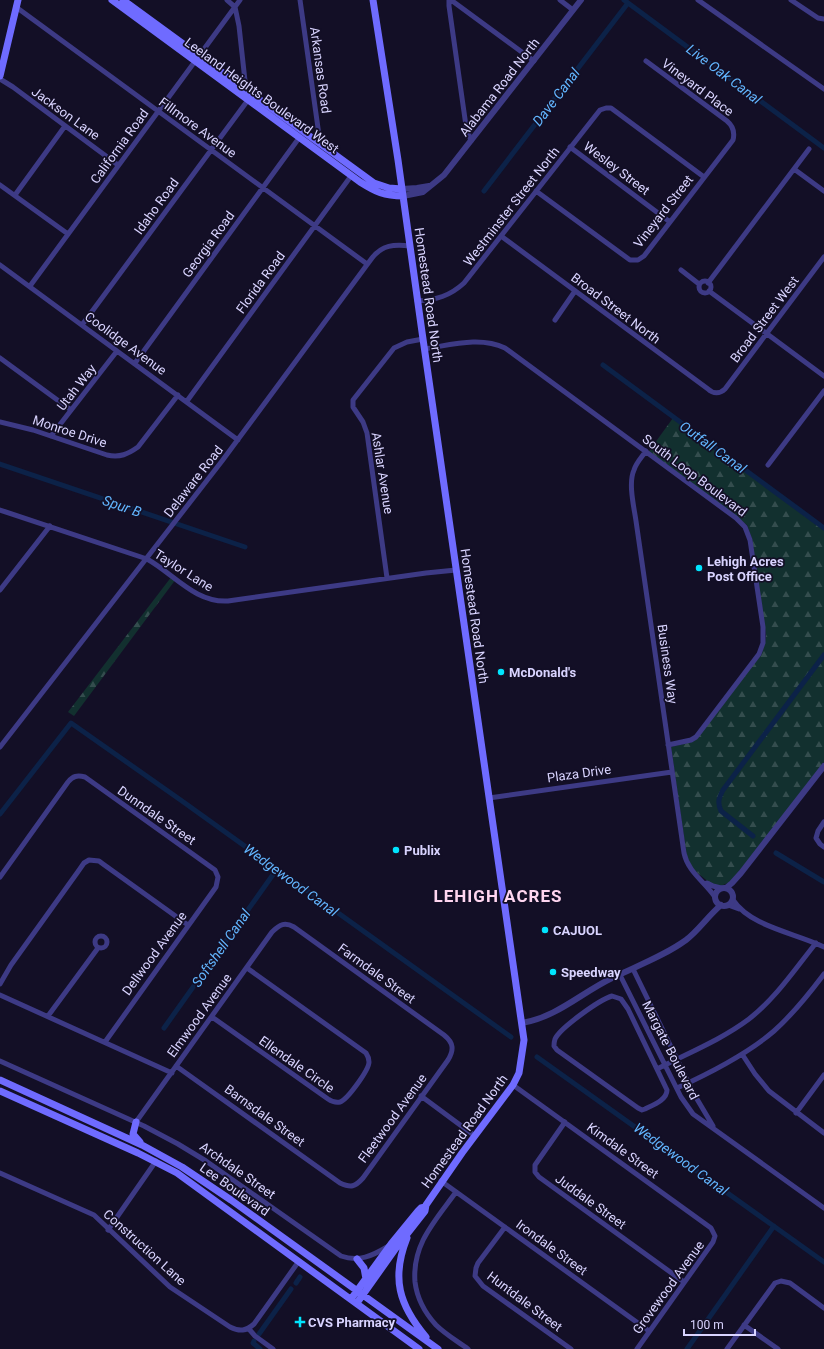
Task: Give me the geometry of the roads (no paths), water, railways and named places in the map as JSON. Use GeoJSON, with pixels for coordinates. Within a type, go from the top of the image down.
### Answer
{"type":"FeatureCollection","features":[{"type":"Feature","properties":{"kind":"main road","name":"Leeland Heights Boulevard West"},"geometry":{"type":"LineString","coordinates":[[112,0],[246,90],[374,183],[403,192]]}},
{"type":"Feature","properties":{"kind":"main road","name":"Leeland Heights Boulevard West"},"geometry":{"type":"LineString","coordinates":[[123,0],[248,100],[365,185],[382,194],[390,196],[403,192]]}},
{"type":"Feature","properties":{"kind":"main road","name":"Homestead Road North"},"geometry":{"type":"LineString","coordinates":[[354,1301],[425,1211],[425,1207],[441,1181],[513,1085],[519,1072],[524,1040],[424,349],[403,192],[373,0]]}},
{"type":"Feature","properties":{"kind":"main road"},"geometry":{"type":"LineString","coordinates":[[0,78],[17,4]]}},
{"type":"Feature","properties":{"kind":"main road","name":"Lee Boulevard"},"geometry":{"type":"LineString","coordinates":[[0,1080],[98,1124],[160,1154],[207,1183],[439,1349]]}},
{"type":"Feature","properties":{"kind":"main road","name":"Lee Boulevard"},"geometry":{"type":"LineString","coordinates":[[0,1091],[156,1161],[178,1173],[420,1349]]}},
{"type":"Feature","properties":{"kind":"main road"},"geometry":{"type":"LineString","coordinates":[[51,1114],[56,1111],[88,1125],[98,1124]]}},
{"type":"Feature","properties":{"kind":"main road"},"geometry":{"type":"LineString","coordinates":[[118,1134],[126,1132],[136,1122]]}},
{"type":"Feature","properties":{"kind":"main road"},"geometry":{"type":"LineString","coordinates":[[136,1122],[133,1135],[145,1146]]}},
{"type":"Feature","properties":{"kind":"main road"},"geometry":{"type":"LineString","coordinates":[[156,1161],[160,1154]]}},
{"type":"Feature","properties":{"kind":"main road","name":"Homestead Road North"},"geometry":{"type":"LineString","coordinates":[[360,1293],[366,1279],[391,1244],[418,1211],[425,1207]]}},
{"type":"Feature","properties":{"kind":"main road"},"geometry":{"type":"LineString","coordinates":[[233,1212],[239,1212],[256,1223],[266,1226]]}},
{"type":"Feature","properties":{"kind":"main road"},"geometry":{"type":"LineString","coordinates":[[414,1224],[400,1261],[400,1292],[412,1320],[427,1338],[439,1349]]}},
{"type":"Feature","properties":{"kind":"main road"},"geometry":{"type":"LineString","coordinates":[[357,1259],[364,1268],[366,1279]]}},
{"type":"Feature","properties":{"kind":"street"},"geometry":{"type":"LineString","coordinates":[[227,0],[235,7],[242,50],[246,90]]}},
{"type":"Feature","properties":{"kind":"street","name":"California Road"},"geometry":{"type":"LineString","coordinates":[[30,286],[240,0]]}},
{"type":"Feature","properties":{"kind":"street","name":"Arkansas Road"},"geometry":{"type":"LineString","coordinates":[[300,0],[319,135],[318,142]]}},
{"type":"Feature","properties":{"kind":"street"},"geometry":{"type":"LineString","coordinates":[[450,0],[534,60]]}},
{"type":"Feature","properties":{"kind":"street"},"geometry":{"type":"LineString","coordinates":[[450,0],[466,126],[471,141]]}},
{"type":"Feature","properties":{"kind":"street"},"geometry":{"type":"LineString","coordinates":[[560,0],[573,10]]}},
{"type":"Feature","properties":{"kind":"street","name":"Alabama Road North"},"geometry":{"type":"LineString","coordinates":[[403,192],[433,185],[444,175],[581,0]]}},
{"type":"Feature","properties":{"kind":"street"},"geometry":{"type":"LineString","coordinates":[[700,0],[824,89]]}},
{"type":"Feature","properties":{"kind":"street"},"geometry":{"type":"LineString","coordinates":[[791,0],[818,18],[824,19]]}},
{"type":"Feature","properties":{"kind":"street","name":"Fillmore Avenue"},"geometry":{"type":"LineString","coordinates":[[17,4],[158,111],[367,264]]}},
{"type":"Feature","properties":{"kind":"street","name":"Vineyard Place"},"geometry":{"type":"LineString","coordinates":[[646,61],[731,124],[735,132]]}},
{"type":"Feature","properties":{"kind":"street","name":"Jackson Lane"},"geometry":{"type":"LineString","coordinates":[[0,78],[118,165]]}},
{"type":"Feature","properties":{"kind":"street","name":"Idaho Road"},"geometry":{"type":"LineString","coordinates":[[82,325],[248,100]]}},
{"type":"Feature","properties":{"kind":"street","name":"Westminster Street North"},"geometry":{"type":"LineString","coordinates":[[418,301],[444,297],[459,288],[600,110],[610,108],[704,177]]}},
{"type":"Feature","properties":{"kind":"street"},"geometry":{"type":"LineString","coordinates":[[15,195],[65,126]]}},
{"type":"Feature","properties":{"kind":"street","name":"Vineyard Street"},"geometry":{"type":"LineString","coordinates":[[536,191],[630,260],[638,260],[644,256],[733,140],[735,132]]}},
{"type":"Feature","properties":{"kind":"street","name":"Georgia Road"},"geometry":{"type":"LineString","coordinates":[[135,363],[299,138]]}},
{"type":"Feature","properties":{"kind":"street","name":"Wesley Street"},"geometry":{"type":"LineString","coordinates":[[570,147],[670,222]]}},
{"type":"Feature","properties":{"kind":"street"},"geometry":{"type":"LineString","coordinates":[[708,282],[808,149]]}},
{"type":"Feature","properties":{"kind":"street"},"geometry":{"type":"LineString","coordinates":[[794,169],[824,192]]}},
{"type":"Feature","properties":{"kind":"street","name":"Florida Road"},"geometry":{"type":"LineString","coordinates":[[187,401],[352,176]]}},
{"type":"Feature","properties":{"kind":"street"},"geometry":{"type":"LineString","coordinates":[[0,185],[68,234]]}},
{"type":"Feature","properties":{"kind":"street","name":"Broad Street North"},"geometry":{"type":"LineString","coordinates":[[501,236],[711,392],[719,392]]}},
{"type":"Feature","properties":{"kind":"street","name":"Delaware Road"},"geometry":{"type":"LineString","coordinates":[[0,747],[238,440],[376,253],[381,248],[388,246],[399,244],[410,246]]}},
{"type":"Feature","properties":{"kind":"street","name":"Broad Street West"},"geometry":{"type":"LineString","coordinates":[[719,392],[725,389],[824,257]]}},
{"type":"Feature","properties":{"kind":"street","name":"Coolidge Avenue"},"geometry":{"type":"LineString","coordinates":[[0,265],[187,401],[238,440]]}},
{"type":"Feature","properties":{"kind":"street"},"geometry":{"type":"LineString","coordinates":[[681,270],[699,284]]}},
{"type":"Feature","properties":{"kind":"street"},"geometry":{"type":"LineString","coordinates":[[699,284],[702,282],[708,282]]}},
{"type":"Feature","properties":{"kind":"street"},"geometry":{"type":"LineString","coordinates":[[708,282],[710,286],[709,291]]}},
{"type":"Feature","properties":{"kind":"street"},"geometry":{"type":"LineString","coordinates":[[699,284],[699,290],[702,293],[709,291]]}},
{"type":"Feature","properties":{"kind":"street"},"geometry":{"type":"LineString","coordinates":[[554,320],[575,291]]}},
{"type":"Feature","properties":{"kind":"street"},"geometry":{"type":"LineString","coordinates":[[709,291],[824,376]]}},
{"type":"Feature","properties":{"kind":"street","name":"Ashlar Avenue"},"geometry":{"type":"LineString","coordinates":[[387,578],[367,433],[363,422],[353,407],[354,400],[394,348],[407,342],[423,339]]}},
{"type":"Feature","properties":{"kind":"street","name":"South Loop Boulevard"},"geometry":{"type":"LineString","coordinates":[[424,349],[481,342],[500,346],[514,353],[745,526],[750,540],[764,636],[763,643],[759,654],[700,732],[691,740],[668,745]]}},
{"type":"Feature","properties":{"kind":"street","name":"Utah Way"},"geometry":{"type":"LineString","coordinates":[[51,436],[117,351]]}},
{"type":"Feature","properties":{"kind":"street"},"geometry":{"type":"LineString","coordinates":[[0,358],[71,410]]}},
{"type":"Feature","properties":{"kind":"street"},"geometry":{"type":"LineString","coordinates":[[768,465],[824,391]]}},
{"type":"Feature","properties":{"kind":"street","name":"Monroe Drive"},"geometry":{"type":"LineString","coordinates":[[0,422],[20,426],[107,455],[125,455],[143,442],[178,395]]}},
{"type":"Feature","properties":{"kind":"street","name":"Business Way"},"geometry":{"type":"LineString","coordinates":[[646,451],[634,468],[632,474],[632,486],[685,859],[692,872],[708,886],[715,898]]}},
{"type":"Feature","properties":{"kind":"street","name":"Taylor Lane"},"geometry":{"type":"LineString","coordinates":[[0,510],[147,559],[157,564],[193,592],[212,601],[221,602],[387,578]]}},
{"type":"Feature","properties":{"kind":"street"},"geometry":{"type":"LineString","coordinates":[[0,590],[50,526]]}},
{"type":"Feature","properties":{"kind":"street"},"geometry":{"type":"LineString","coordinates":[[387,578],[456,570]]}},
{"type":"Feature","properties":{"kind":"street"},"geometry":{"type":"LineString","coordinates":[[710,915],[716,892],[741,873],[824,766]]}},
{"type":"Feature","properties":{"kind":"street","name":"Plaza Drive"},"geometry":{"type":"LineString","coordinates":[[489,798],[672,772]]}},
{"type":"Feature","properties":{"kind":"street","name":"Dunndale Street"},"geometry":{"type":"LineString","coordinates":[[0,876],[68,782],[72,777],[79,775],[85,777],[210,866],[215,870],[218,877]]}},
{"type":"Feature","properties":{"kind":"street"},"geometry":{"type":"LineString","coordinates":[[824,822],[818,830],[816,838],[824,847]]}},
{"type":"Feature","properties":{"kind":"street"},"geometry":{"type":"LineString","coordinates":[[0,984],[11,965],[77,872],[84,863],[90,860],[98,861],[103,864],[188,925]]}},
{"type":"Feature","properties":{"kind":"street"},"geometry":{"type":"LineString","coordinates":[[741,873],[732,892],[733,900],[742,910]]}},
{"type":"Feature","properties":{"kind":"street","name":"Dellwood Avenue"},"geometry":{"type":"LineString","coordinates":[[105,1042],[216,887],[218,877]]}},
{"type":"Feature","properties":{"kind":"street","name":"Business Way"},"geometry":{"type":"LineString","coordinates":[[699,879],[712,886],[723,888]]}},
{"type":"Feature","properties":{"kind":"street"},"geometry":{"type":"LineString","coordinates":[[723,888],[732,892]]}},
{"type":"Feature","properties":{"kind":"street"},"geometry":{"type":"LineString","coordinates":[[715,898],[721,905]]}},
{"type":"Feature","properties":{"kind":"street"},"geometry":{"type":"LineString","coordinates":[[728,905],[733,900]]}},
{"type":"Feature","properties":{"kind":"street"},"geometry":{"type":"LineString","coordinates":[[522,1022],[531,1021],[553,1014],[594,988],[665,953],[686,940],[721,905],[728,905],[742,910],[770,926],[824,946]]}},
{"type":"Feature","properties":{"kind":"street","name":"Elmwood Avenue"},"geometry":{"type":"LineString","coordinates":[[136,1122],[272,932],[283,924]]}},
{"type":"Feature","properties":{"kind":"street","name":"Farmdale Street"},"geometry":{"type":"LineString","coordinates":[[283,924],[288,924],[294,927],[444,1035],[449,1039],[453,1048]]}},
{"type":"Feature","properties":{"kind":"street"},"geometry":{"type":"LineString","coordinates":[[657,1069],[725,1035],[756,1013],[784,984],[816,943]]}},
{"type":"Feature","properties":{"kind":"street"},"geometry":{"type":"LineString","coordinates":[[48,1016],[98,948]]}},
{"type":"Feature","properties":{"kind":"street","name":"Ellendale Circle"},"geometry":{"type":"LineString","coordinates":[[212,1017],[332,1102],[339,1102],[345,1099],[367,1069],[369,1058],[366,1053],[247,968]]}},
{"type":"Feature","properties":{"kind":"street","name":"Margate Boulevard"},"geometry":{"type":"LineString","coordinates":[[633,968],[676,1059],[699,1104],[713,1127]]}},
{"type":"Feature","properties":{"kind":"street"},"geometry":{"type":"LineString","coordinates":[[677,1088],[742,1054],[760,1042],[784,1021],[808,995],[824,974]]}},
{"type":"Feature","properties":{"kind":"street","name":"Margate Boulevard"},"geometry":{"type":"LineString","coordinates":[[620,975],[685,1104],[693,1114],[824,1208]]}},
{"type":"Feature","properties":{"kind":"street"},"geometry":{"type":"LineString","coordinates":[[0,994],[172,1073]]}},
{"type":"Feature","properties":{"kind":"street"},"geometry":{"type":"LineString","coordinates":[[612,996],[618,997],[623,1001],[628,1009],[667,1090],[667,1094],[664,1098],[649,1107],[640,1109],[557,1050],[555,1047],[556,1038],[566,1028],[588,1010],[605,999],[612,996]]}},
{"type":"Feature","properties":{"kind":"street"},"geometry":{"type":"LineString","coordinates":[[628,1009],[636,1005]]}},
{"type":"Feature","properties":{"kind":"street","name":"Fleetwood Avenue"},"geometry":{"type":"LineString","coordinates":[[340,1183],[347,1187],[354,1186],[359,1182],[448,1060],[452,1054],[453,1048]]}},
{"type":"Feature","properties":{"kind":"street"},"geometry":{"type":"LineString","coordinates":[[742,1054],[755,1074],[769,1091],[824,1133]]}},
{"type":"Feature","properties":{"kind":"street","name":"Archdale Street"},"geometry":{"type":"LineString","coordinates":[[0,1061],[136,1122],[190,1150],[337,1254],[348,1258],[357,1259]]}},
{"type":"Feature","properties":{"kind":"street","name":"Barnsdale Street"},"geometry":{"type":"LineString","coordinates":[[176,1066],[340,1183]]}},
{"type":"Feature","properties":{"kind":"street"},"geometry":{"type":"LineString","coordinates":[[796,1113],[824,1075]]}},
{"type":"Feature","properties":{"kind":"street","name":"Kimdale Street"},"geometry":{"type":"LineString","coordinates":[[513,1085],[707,1223],[715,1236]]}},
{"type":"Feature","properties":{"kind":"street"},"geometry":{"type":"LineString","coordinates":[[421,1096],[475,1136]]}},
{"type":"Feature","properties":{"kind":"street","name":"Juddale Street"},"geometry":{"type":"LineString","coordinates":[[565,1122],[535,1165],[535,1172],[539,1177],[684,1282]]}},
{"type":"Feature","properties":{"kind":"street"},"geometry":{"type":"LineString","coordinates":[[108,1230],[156,1161]]}},
{"type":"Feature","properties":{"kind":"street","name":"Construction Lane"},"geometry":{"type":"LineString","coordinates":[[0,1173],[94,1215],[108,1230],[170,1287],[230,1327],[242,1331],[249,1329]]}},
{"type":"Feature","properties":{"kind":"street","name":"Irondale Street"},"geometry":{"type":"LineString","coordinates":[[441,1181],[649,1331]]}},
{"type":"Feature","properties":{"kind":"street"},"geometry":{"type":"LineString","coordinates":[[456,1192],[422,1240],[415,1260],[414,1273],[417,1292],[429,1317],[442,1331],[468,1349]]}},
{"type":"Feature","properties":{"kind":"street","name":"Huntdale Street"},"geometry":{"type":"LineString","coordinates":[[505,1227],[478,1263],[475,1276],[482,1286],[571,1349]]}},
{"type":"Feature","properties":{"kind":"street","name":"Grovewood Avenue"},"geometry":{"type":"LineString","coordinates":[[636,1349],[713,1242],[715,1236]]}},
{"type":"Feature","properties":{"kind":"street"},"geometry":{"type":"LineString","coordinates":[[357,1259],[372,1256],[391,1244]]}},
{"type":"Feature","properties":{"kind":"street"},"geometry":{"type":"LineString","coordinates":[[273,1349],[255,1336],[249,1329],[258,1319],[299,1261]]}},
{"type":"Feature","properties":{"kind":"street"},"geometry":{"type":"LineString","coordinates":[[727,1349],[775,1283],[781,1281],[790,1283],[824,1308]]}},
{"type":"Feature","properties":{"kind":"street"},"geometry":{"type":"LineString","coordinates":[[744,1325],[778,1349]]}},
{"type":"Feature","properties":{"kind":"waterway","name":"Live Oak Canal"},"geometry":{"type":"LineString","coordinates":[[624,0],[824,148]]}},
{"type":"Feature","properties":{"kind":"waterway","name":"Dave Canal"},"geometry":{"type":"LineString","coordinates":[[484,191],[628,3]]}},
{"type":"Feature","properties":{"kind":"waterway","name":"Outfall Canal"},"geometry":{"type":"LineString","coordinates":[[603,365],[824,528]]}},
{"type":"Feature","properties":{"kind":"waterway","name":"Spur B"},"geometry":{"type":"LineString","coordinates":[[0,464],[245,547]]}},
{"type":"Feature","properties":{"kind":"waterway"},"geometry":{"type":"LineString","coordinates":[[753,836],[721,811],[719,803],[720,795],[824,655]]}},
{"type":"Feature","properties":{"kind":"waterway","name":"Wedgewood Canal"},"geometry":{"type":"LineString","coordinates":[[0,814],[71,723],[511,1037]]}},
{"type":"Feature","properties":{"kind":"waterway"},"geometry":{"type":"LineString","coordinates":[[776,853],[824,882]]}},
{"type":"Feature","properties":{"kind":"waterway","name":"Softshell Canal"},"geometry":{"type":"LineString","coordinates":[[164,1028],[277,869]]}},
{"type":"Feature","properties":{"kind":"waterway","name":"Wedgewood Canal"},"geometry":{"type":"LineString","coordinates":[[537,1057],[824,1262]]}},
{"type":"Feature","properties":{"kind":"waterway"},"geometry":{"type":"LineString","coordinates":[[687,1349],[774,1226]]}},
{"type":"Feature","properties":{"kind":"waterway"},"geometry":{"type":"LineString","coordinates":[[296,1283],[300,1277]]}},
{"type":"Feature","properties":{"kind":"waterway"},"geometry":{"type":"LineString","coordinates":[[259,1334],[291,1289]]}},
{"type":"Feature","properties":{"kind":"waterway"},"geometry":{"type":"LineString","coordinates":[[254,1341],[253,1343],[260,1349]]}},
{"type":"Feature","properties":{"kind":"place","name":"Lehigh Acres Post Office"},"geometry":{"type":"Point","coordinates":[699,568]}},
{"type":"Feature","properties":{"kind":"place","name":"McDonald's"},"geometry":{"type":"Point","coordinates":[501,672]}},
{"type":"Feature","properties":{"kind":"place","name":"Publix"},"geometry":{"type":"Point","coordinates":[396,850]}},
{"type":"Feature","properties":{"kind":"place","name":"CAJUOL"},"geometry":{"type":"Point","coordinates":[545,930]}},
{"type":"Feature","properties":{"kind":"place","name":"Speedway"},"geometry":{"type":"Point","coordinates":[553,972]}},
{"type":"Feature","properties":{"kind":"place","name":"CVS Pharmacy"},"geometry":{"type":"Point","coordinates":[300,1322]}},
{"type":"Feature","properties":{"kind":"district","name":"LEHIGH ACRES"},"geometry":{"type":"Point","coordinates":[498,896]}}]}
